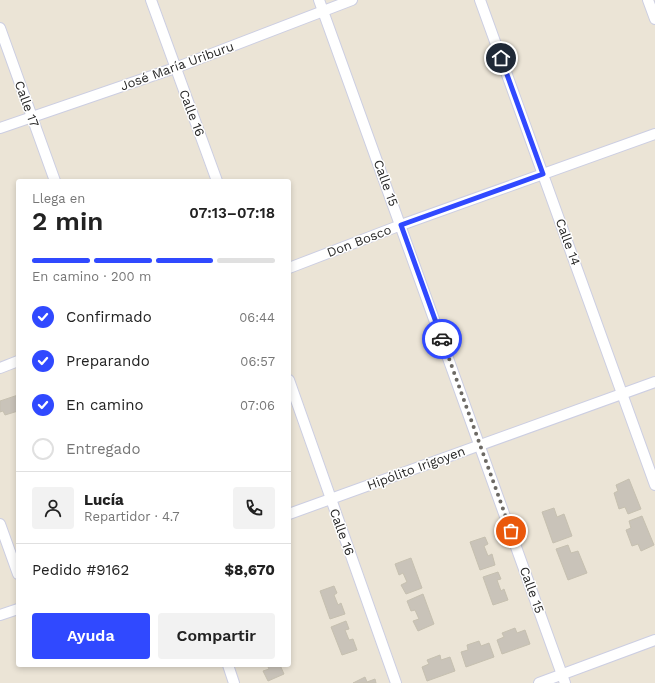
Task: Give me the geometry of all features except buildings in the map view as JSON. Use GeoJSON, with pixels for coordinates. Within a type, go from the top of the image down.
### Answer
{"type":"FeatureCollection","features":[{"type":"Feature","properties":{"kind":"street","name":"Calle 16"},"geometry":{"type":"LineString","coordinates":[[151,0],[216,179]]}},
{"type":"Feature","properties":{"kind":"street","name":"Calle 15"},"geometry":{"type":"LineString","coordinates":[[319,0],[564,679]]}},
{"type":"Feature","properties":{"kind":"street","name":"José María Uriburu"},"geometry":{"type":"LineString","coordinates":[[0,128],[175,68],[352,0]]}},
{"type":"Feature","properties":{"kind":"street","name":"Calle 14"},"geometry":{"type":"LineString","coordinates":[[480,0],[655,485]]}},
{"type":"Feature","properties":{"kind":"street"},"geometry":{"type":"LineString","coordinates":[[648,0],[655,19]]}},
{"type":"Feature","properties":{"kind":"street","name":"Calle 17"},"geometry":{"type":"LineString","coordinates":[[0,28],[54,179]]}},
{"type":"Feature","properties":{"kind":"street","name":"Don Bosco"},"geometry":{"type":"LineString","coordinates":[[291,267],[401,225],[655,134]]}},
{"type":"Feature","properties":{"kind":"street"},"geometry":{"type":"LineString","coordinates":[[0,368],[16,363]]}},
{"type":"Feature","properties":{"kind":"street","name":"Hipólito Irigoyen"},"geometry":{"type":"LineString","coordinates":[[291,513],[655,382]]}},
{"type":"Feature","properties":{"kind":"street","name":"Calle 16"},"geometry":{"type":"LineString","coordinates":[[291,386],[330,500],[396,683]]}},
{"type":"Feature","properties":{"kind":"street"},"geometry":{"type":"LineString","coordinates":[[0,524],[16,568]]}},
{"type":"Feature","properties":{"kind":"street"},"geometry":{"type":"LineString","coordinates":[[0,615],[16,610]]}},
{"type":"Feature","properties":{"kind":"street"},"geometry":{"type":"LineString","coordinates":[[539,683],[564,679],[655,640]]}},
{"type":"Feature","properties":{"kind":"street"},"geometry":{"type":"LineString","coordinates":[[229,667],[234,683]]}},
{"type":"Feature","properties":{"kind":"way so far"},"geometry":{"type":"LineString","coordinates":[[442,339],[511,531]]}},
{"type":"Feature","properties":{"kind":"route"},"geometry":{"type":"LineString","coordinates":[[442,339],[401,225],[543,174],[501,58]]}}]}
